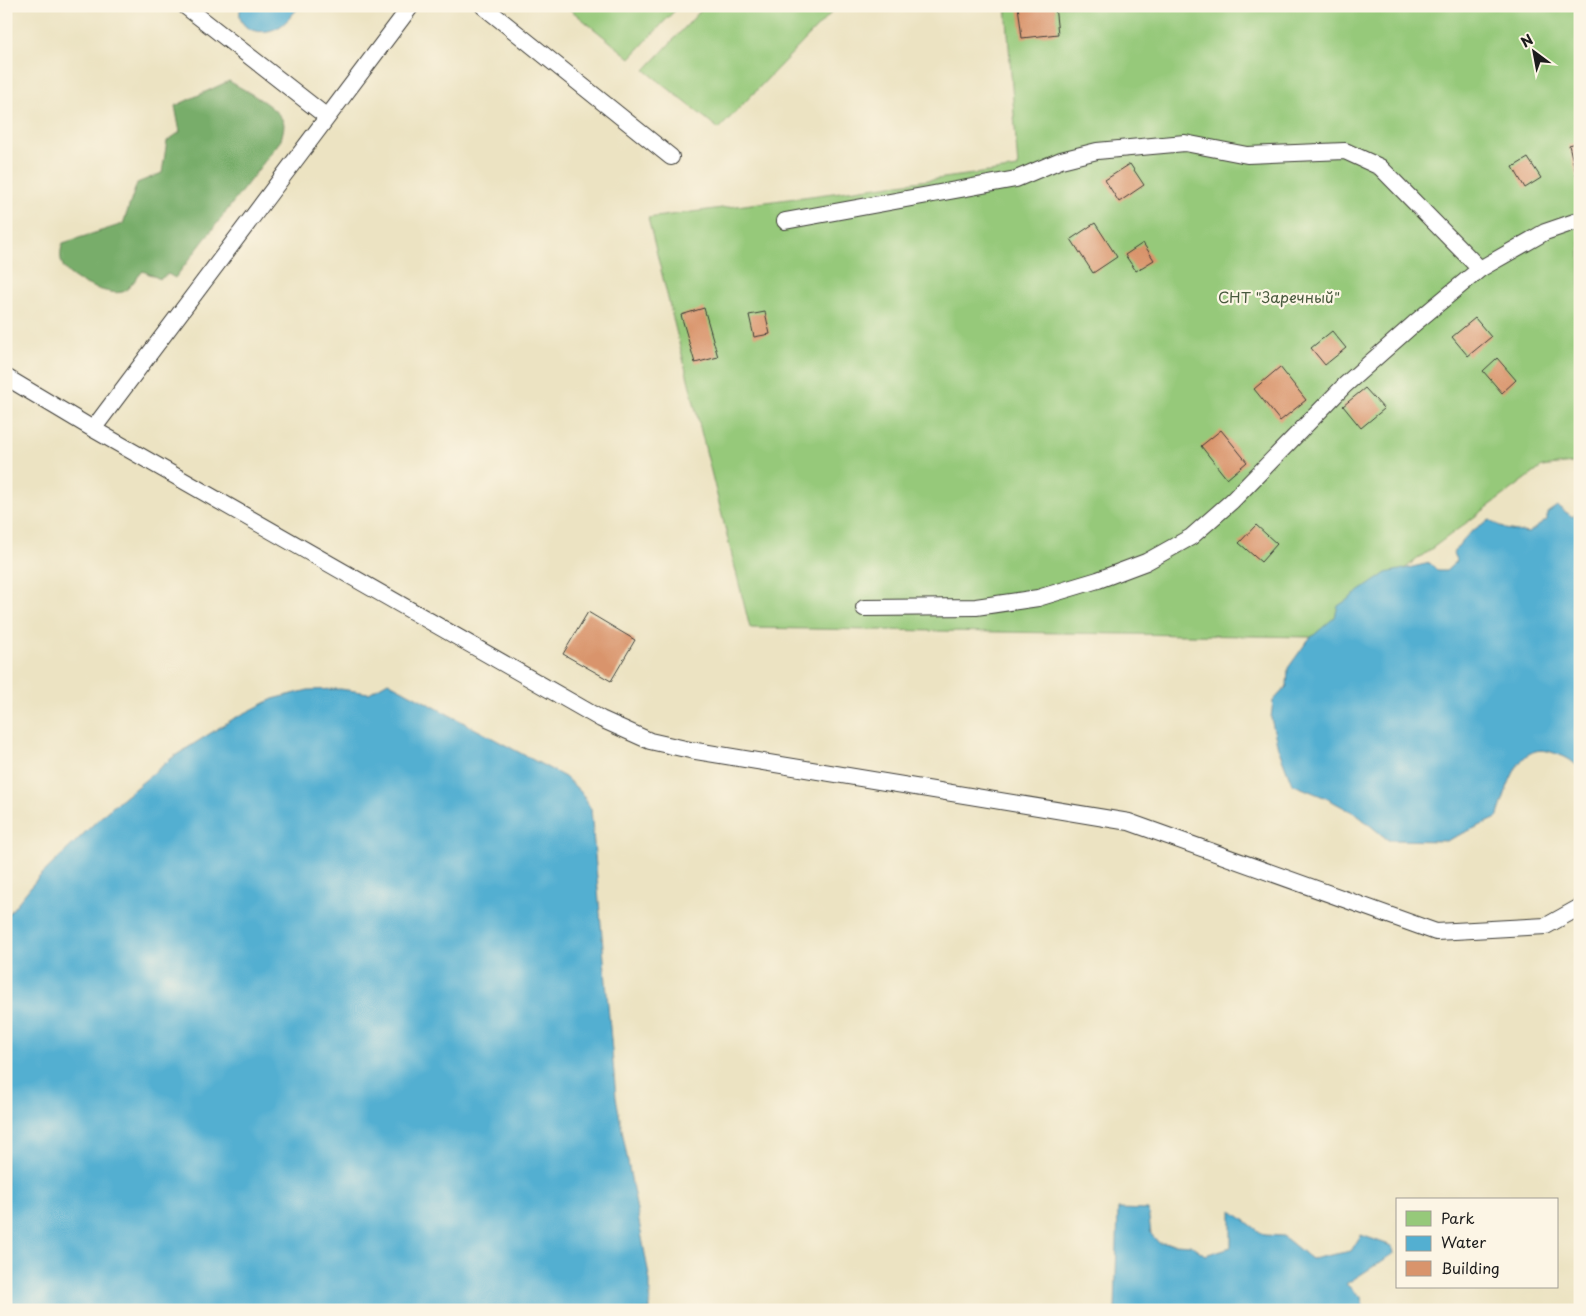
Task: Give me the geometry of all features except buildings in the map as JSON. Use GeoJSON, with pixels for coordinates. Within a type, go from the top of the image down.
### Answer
{"type":"FeatureCollection","features":[{"type":"Feature","properties":{"kind":"lane"},"geometry":{"type":"LineString","coordinates":[[186,6],[328,116]]}},
{"type":"Feature","properties":{"kind":"lane"},"geometry":{"type":"LineString","coordinates":[[93,429],[411,6]]}},
{"type":"Feature","properties":{"kind":"lane"},"geometry":{"type":"LineString","coordinates":[[483,6],[671,157]]}},
{"type":"Feature","properties":{"kind":"lane"},"geometry":{"type":"LineString","coordinates":[[785,221],[1016,179],[1061,160],[1097,151],[1185,143],[1247,155],[1345,151],[1380,166],[1480,269]]}},
{"type":"Feature","properties":{"kind":"lane"},"geometry":{"type":"LineString","coordinates":[[864,608],[976,607],[1038,598],[1098,580],[1146,562],[1190,537],[1232,501],[1345,386],[1416,322],[1480,269],[1545,232],[1580,220]]}},
{"type":"Feature","properties":{"kind":"lane"},"geometry":{"type":"LineString","coordinates":[[6,377],[93,429],[601,719],[650,740],[690,750],[1129,822],[1436,932],[1546,926],[1580,908]]}},
{"type":"Feature","properties":{"kind":"green space"},"geometry":{"type":"Polygon","coordinates":[[[566,6],[679,6],[630,58],[566,6]]]}},
{"type":"Feature","properties":{"kind":"green space"},"geometry":{"type":"Polygon","coordinates":[[[705,6],[826,6],[832,12],[719,129],[645,70],[705,6]]]}},
{"type":"Feature","properties":{"kind":"green space","name":"СНТ \"Заречный\""},"geometry":{"type":"Polygon","coordinates":[[[1006,6],[1580,6],[1580,462],[1542,467],[1312,637],[750,628],[648,218],[1018,168],[1006,6]]]}},
{"type":"Feature","properties":{"kind":"green space"},"geometry":{"type":"Polygon","coordinates":[[[229,81],[269,105],[276,112],[284,124],[281,140],[175,278],[168,274],[160,279],[143,271],[125,291],[119,293],[93,287],[69,274],[63,266],[61,259],[63,243],[123,224],[137,183],[162,173],[167,141],[180,132],[175,106],[229,81]]]}},
{"type":"Feature","properties":{"kind":"water"},"geometry":{"type":"Polygon","coordinates":[[[241,6],[300,6],[280,26],[263,32],[250,29],[245,25],[241,20],[241,6]]]}},
{"type":"Feature","properties":{"kind":"water"},"geometry":{"type":"Polygon","coordinates":[[[1557,506],[1573,517],[1580,509],[1580,769],[1567,758],[1551,752],[1539,750],[1529,754],[1514,771],[1497,818],[1446,841],[1388,840],[1356,814],[1326,798],[1292,784],[1278,748],[1271,718],[1273,701],[1287,686],[1288,668],[1308,640],[1335,617],[1338,606],[1386,573],[1430,563],[1438,571],[1446,571],[1457,561],[1453,554],[1464,538],[1490,520],[1505,529],[1528,533],[1547,520],[1547,513],[1557,506]]]}},
{"type":"Feature","properties":{"kind":"water"},"geometry":{"type":"Polygon","coordinates":[[[388,682],[565,777],[581,792],[591,809],[616,1097],[650,1281],[650,1310],[6,1310],[6,917],[37,879],[105,813],[173,757],[233,719],[273,699],[308,690],[340,689],[369,693],[388,682]]]}},
{"type":"Feature","properties":{"kind":"water"},"geometry":{"type":"Polygon","coordinates":[[[1118,1209],[1148,1210],[1151,1234],[1159,1243],[1191,1245],[1205,1255],[1231,1247],[1231,1210],[1264,1235],[1283,1236],[1311,1259],[1351,1251],[1361,1235],[1392,1246],[1393,1254],[1346,1284],[1361,1297],[1364,1310],[1115,1310],[1118,1209]]]}}]}
